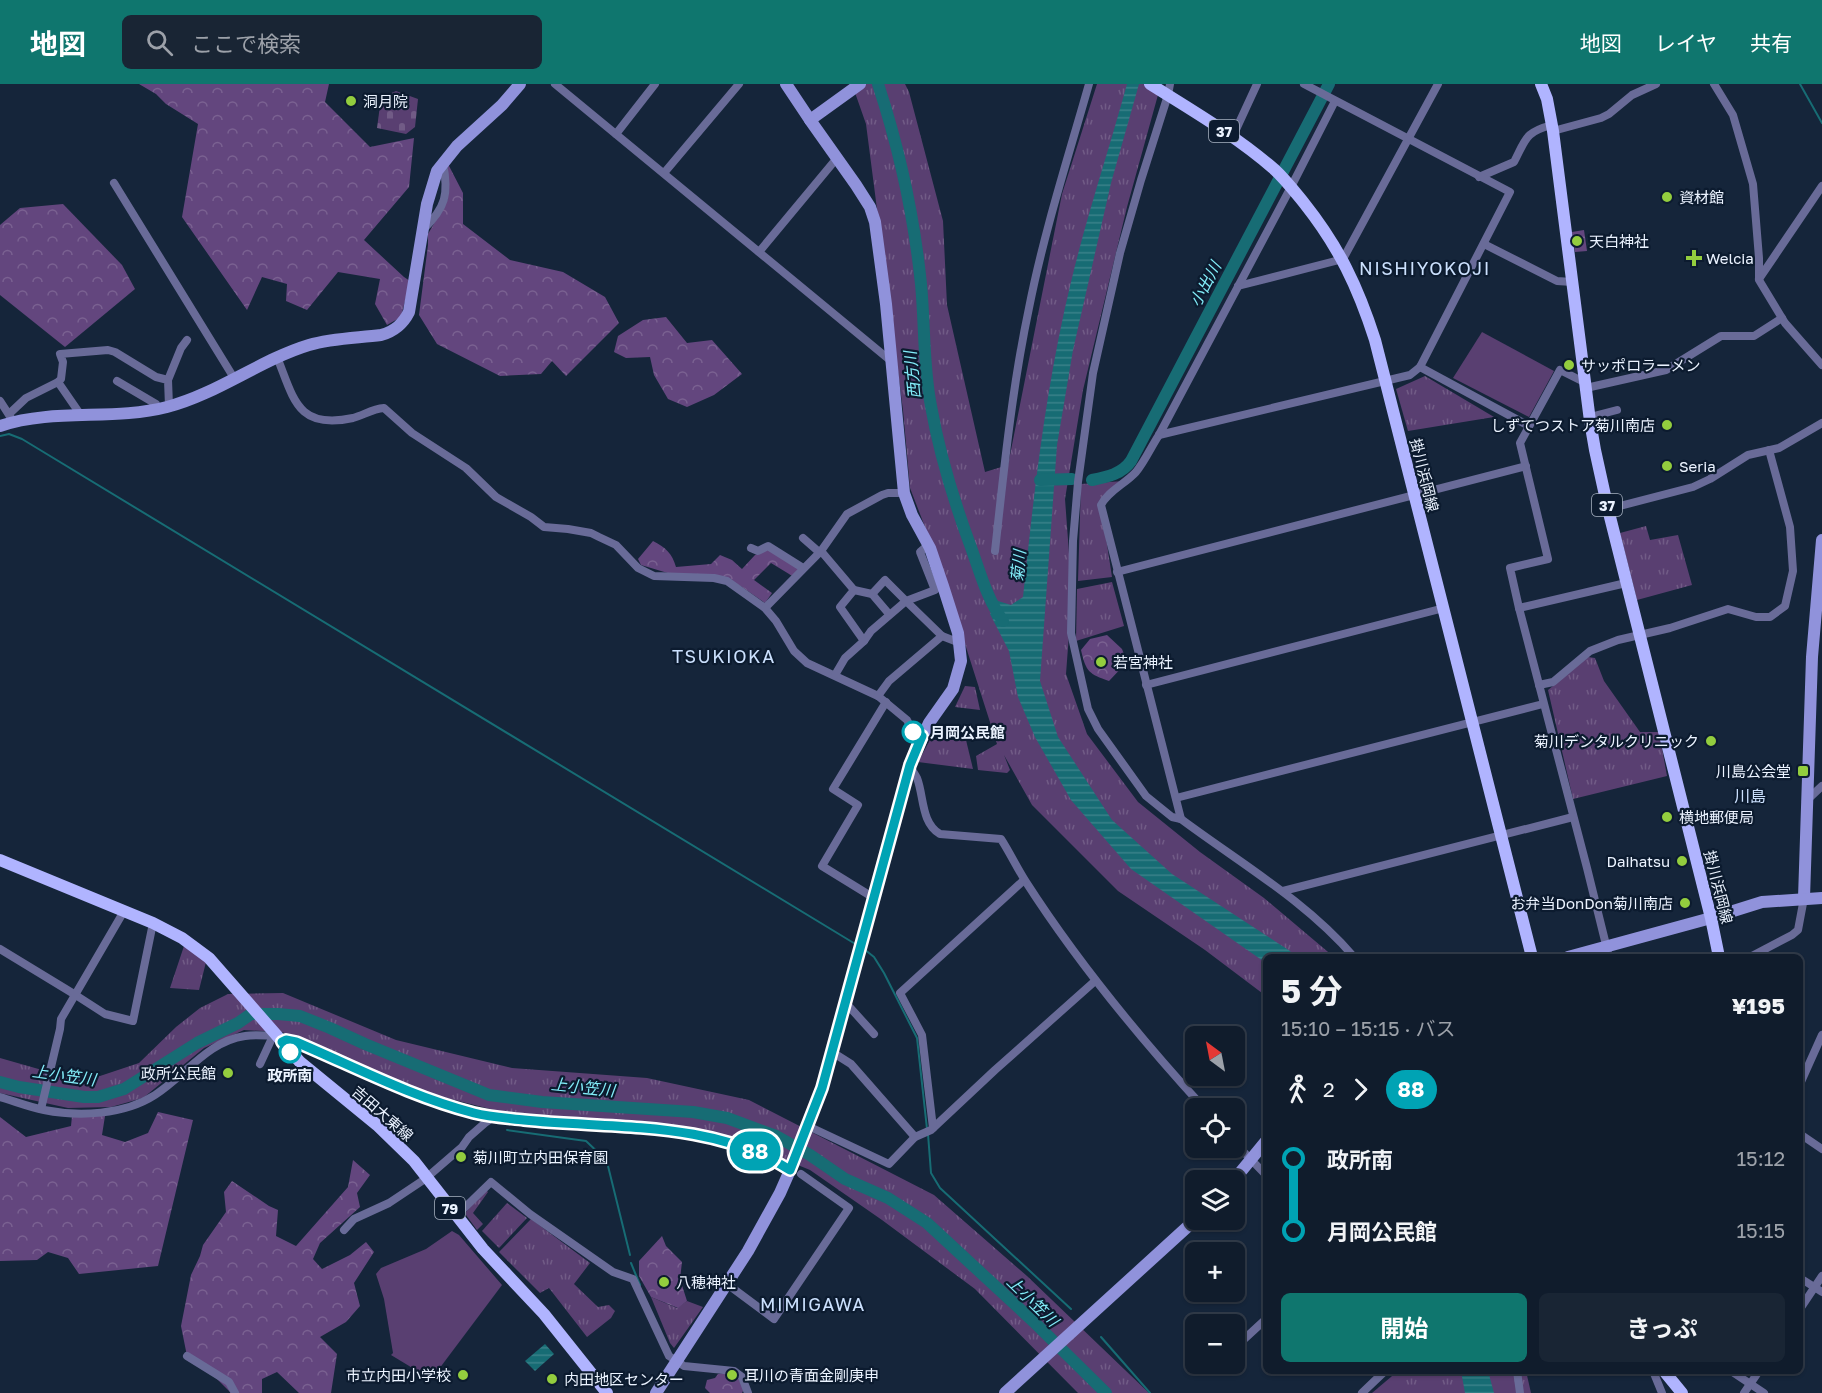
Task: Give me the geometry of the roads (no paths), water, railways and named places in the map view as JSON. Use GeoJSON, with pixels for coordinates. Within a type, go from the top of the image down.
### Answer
{"type":"FeatureCollection","features":[{"type":"Feature","properties":{"kind":"main road","name":"掛川浜岡線"},"geometry":{"type":"LineString","coordinates":[[1150,84],[1169,90],[1233,136],[1276,171],[1324,230],[1343,259],[1355,285],[1366,313],[1386,382],[1532,954]]}},
{"type":"Feature","properties":{"kind":"main road","name":"掛川浜岡線"},"geometry":{"type":"LineString","coordinates":[[1541,84],[1547,99],[1552,128],[1595,450],[1718,954]]}},
{"type":"Feature","properties":{"kind":"main road","name":"吉田大東線"},"geometry":{"type":"LineString","coordinates":[[0,860],[153,923],[176,934],[209,957],[306,1068],[402,1148],[489,1256],[544,1314],[607,1393]]}},
{"type":"Feature","properties":{"kind":"main road"},"geometry":{"type":"LineString","coordinates":[[1667,1374],[1683,1393]]}},
{"type":"Feature","properties":{"kind":"street"},"geometry":{"type":"LineString","coordinates":[[7,421],[51,416],[143,412],[163,408],[195,397],[277,357],[310,345],[391,333],[401,325],[409,312],[427,204],[437,171],[457,146],[502,105],[520,84]]}},
{"type":"Feature","properties":{"kind":"street"},"geometry":{"type":"LineString","coordinates":[[555,84],[891,362]]}},
{"type":"Feature","properties":{"kind":"street"},"geometry":{"type":"LineString","coordinates":[[616,134],[655,84]]}},
{"type":"Feature","properties":{"kind":"street"},"geometry":{"type":"LineString","coordinates":[[663,173],[739,84]]}},
{"type":"Feature","properties":{"kind":"street"},"geometry":{"type":"LineString","coordinates":[[656,1393],[727,1284],[796,1168],[822,1088],[910,765],[929,723],[953,688],[961,661],[960,643],[928,545],[904,494],[875,222],[863,195],[786,84]]}},
{"type":"Feature","properties":{"kind":"street"},"geometry":{"type":"LineString","coordinates":[[995,551],[1018,359],[1029,305],[1089,84]]}},
{"type":"Feature","properties":{"kind":"street"},"geometry":{"type":"LineString","coordinates":[[1233,136],[1257,84]]}},
{"type":"Feature","properties":{"kind":"street"},"geometry":{"type":"LineString","coordinates":[[1159,435],[1410,375],[1420,367],[1510,192],[1335,100],[1317,87],[1304,84]]}},
{"type":"Feature","properties":{"kind":"street"},"geometry":{"type":"LineString","coordinates":[[1238,286],[1343,259],[1438,84]]}},
{"type":"Feature","properties":{"kind":"street"},"geometry":{"type":"LineString","coordinates":[[1479,177],[1514,162],[1527,137],[1534,129],[1552,128],[1601,118],[1632,95],[1656,84]]}},
{"type":"Feature","properties":{"kind":"street"},"geometry":{"type":"LineString","coordinates":[[1714,84],[1733,115],[1753,184],[1759,280],[1782,318],[1822,365]]}},
{"type":"Feature","properties":{"kind":"street"},"geometry":{"type":"LineString","coordinates":[[810,120],[858,86]]}},
{"type":"Feature","properties":{"kind":"street"},"geometry":{"type":"LineString","coordinates":[[1169,90],[1120,253],[1093,373],[1078,482],[1073,541],[1071,633],[1088,709],[1098,729],[1146,796],[1172,817],[1181,819],[1282,891],[1351,954]]}},
{"type":"Feature","properties":{"kind":"street"},"geometry":{"type":"LineString","coordinates":[[1181,819],[1101,505],[1104,499],[1137,471],[1159,435],[1335,100]]}},
{"type":"Feature","properties":{"kind":"street"},"geometry":{"type":"LineString","coordinates":[[759,252],[837,158]]}},
{"type":"Feature","properties":{"kind":"street"},"geometry":{"type":"LineString","coordinates":[[114,183],[234,378]]}},
{"type":"Feature","properties":{"kind":"street"},"geometry":{"type":"LineString","coordinates":[[1759,280],[1822,186]]}},
{"type":"Feature","properties":{"kind":"street"},"geometry":{"type":"LineString","coordinates":[[1484,244],[1557,281],[1572,282]]}},
{"type":"Feature","properties":{"kind":"street"},"geometry":{"type":"LineString","coordinates":[[1608,952],[1510,568],[1548,560],[1520,443],[1560,370],[1586,386],[1666,370],[1721,336],[1754,336],[1782,318]]}},
{"type":"Feature","properties":{"kind":"street"},"geometry":{"type":"LineString","coordinates":[[163,408],[168,380],[177,356],[187,340]]}},
{"type":"Feature","properties":{"kind":"street"},"geometry":{"type":"LineString","coordinates":[[7,421],[26,398],[61,379],[63,362],[60,354],[108,350],[126,357],[156,377],[168,380]]}},
{"type":"Feature","properties":{"kind":"street"},"geometry":{"type":"LineString","coordinates":[[277,357],[294,399],[303,412],[315,418],[337,420],[384,408],[412,433],[466,468],[496,497],[544,527],[591,533],[600,537],[616,545],[638,568],[654,576],[714,578],[727,581],[765,608],[776,621],[794,651],[807,663],[878,696],[907,720],[913,732],[922,736]]}},
{"type":"Feature","properties":{"kind":"street"},"geometry":{"type":"LineString","coordinates":[[1420,367],[1529,426]]}},
{"type":"Feature","properties":{"kind":"street"},"geometry":{"type":"LineString","coordinates":[[117,381],[163,408]]}},
{"type":"Feature","properties":{"kind":"street"},"geometry":{"type":"LineString","coordinates":[[58,382],[79,415]]}},
{"type":"Feature","properties":{"kind":"street"},"geometry":{"type":"LineString","coordinates":[[0,401],[7,421]]}},
{"type":"Feature","properties":{"kind":"street"},"geometry":{"type":"LineString","coordinates":[[1590,417],[1617,410]]}},
{"type":"Feature","properties":{"kind":"street"},"geometry":{"type":"LineString","coordinates":[[1608,509],[1693,487],[1748,455],[1779,448],[1822,423]]}},
{"type":"Feature","properties":{"kind":"street"},"geometry":{"type":"LineString","coordinates":[[1539,685],[1553,682],[1590,651],[1618,640],[1670,628],[1728,609],[1756,617],[1770,617],[1785,606],[1793,571],[1790,528],[1769,450]]}},
{"type":"Feature","properties":{"kind":"street"},"geometry":{"type":"LineString","coordinates":[[1117,572],[1526,466]]}},
{"type":"Feature","properties":{"kind":"street"},"geometry":{"type":"LineString","coordinates":[[765,608],[820,551],[847,514],[882,495],[904,494]]}},
{"type":"Feature","properties":{"kind":"street"},"geometry":{"type":"LineString","coordinates":[[802,538],[820,551],[854,590],[872,594],[889,614]]}},
{"type":"Feature","properties":{"kind":"street"},"geometry":{"type":"LineString","coordinates":[[1756,954],[1798,930],[1804,898],[1806,801],[1817,657],[1822,540]]}},
{"type":"Feature","properties":{"kind":"street"},"geometry":{"type":"LineString","coordinates":[[834,675],[845,658],[889,614],[906,601],[935,590],[920,552],[928,545]]}},
{"type":"Feature","properties":{"kind":"street"},"geometry":{"type":"LineString","coordinates":[[751,548],[758,551],[768,546],[803,568]]}},
{"type":"Feature","properties":{"kind":"street"},"geometry":{"type":"LineString","coordinates":[[872,594],[885,580],[942,636],[960,643]]}},
{"type":"Feature","properties":{"kind":"street"},"geometry":{"type":"LineString","coordinates":[[1519,609],[1626,583]]}},
{"type":"Feature","properties":{"kind":"street"},"geometry":{"type":"LineString","coordinates":[[854,590],[840,607],[864,641]]}},
{"type":"Feature","properties":{"kind":"street"},"geometry":{"type":"LineString","coordinates":[[1146,685],[1444,608]]}},
{"type":"Feature","properties":{"kind":"street"},"geometry":{"type":"LineString","coordinates":[[878,696],[889,681],[942,636]]}},
{"type":"Feature","properties":{"kind":"street"},"geometry":{"type":"LineString","coordinates":[[873,898],[822,867],[858,805],[833,789],[886,702]]}},
{"type":"Feature","properties":{"kind":"street"},"geometry":{"type":"LineString","coordinates":[[1176,798],[1543,704]]}},
{"type":"Feature","properties":{"kind":"street"},"geometry":{"type":"LineString","coordinates":[[910,765],[917,779],[928,822],[934,830],[940,834],[1001,839],[1024,880],[1095,981],[1194,1098]]}},
{"type":"Feature","properties":{"kind":"street"},"geometry":{"type":"LineString","coordinates":[[1806,801],[1822,786]]}},
{"type":"Feature","properties":{"kind":"street"},"geometry":{"type":"LineString","coordinates":[[1282,891],[1573,817]]}},
{"type":"Feature","properties":{"kind":"street"},"geometry":{"type":"LineString","coordinates":[[926,1132],[922,1035],[900,993],[1024,880]]}},
{"type":"Feature","properties":{"kind":"street"},"geometry":{"type":"LineString","coordinates":[[1592,954],[1608,952],[1762,902],[1822,898]]}},
{"type":"Feature","properties":{"kind":"street"},"geometry":{"type":"LineString","coordinates":[[42,1106],[61,1019],[124,911]]}},
{"type":"Feature","properties":{"kind":"street"},"geometry":{"type":"LineString","coordinates":[[0,950],[105,1014],[133,1021],[153,923]]}},
{"type":"Feature","properties":{"kind":"street"},"geometry":{"type":"LineString","coordinates":[[808,1126],[889,1164],[1095,981]]}},
{"type":"Feature","properties":{"kind":"street"},"geometry":{"type":"LineString","coordinates":[[845,1002],[874,1034]]}},
{"type":"Feature","properties":{"kind":"street"},"geometry":{"type":"LineString","coordinates":[[0,1097],[79,1113],[127,1108],[153,1096],[172,1083],[217,1046],[247,1035],[277,1036],[296,1042],[384,1081],[474,1113],[555,1123],[694,1134],[752,1150],[796,1168],[849,1208],[774,1319],[727,1284]]}},
{"type":"Feature","properties":{"kind":"street"},"geometry":{"type":"LineString","coordinates":[[1803,1077],[1822,1035]]}},
{"type":"Feature","properties":{"kind":"street"},"geometry":{"type":"LineString","coordinates":[[260,1064],[277,1036]]}},
{"type":"Feature","properties":{"kind":"street"},"geometry":{"type":"LineString","coordinates":[[832,1052],[851,1064],[926,1132]]}},
{"type":"Feature","properties":{"kind":"street"},"geometry":{"type":"LineString","coordinates":[[344,1230],[354,1219],[389,1203],[427,1177],[495,1116]]}},
{"type":"Feature","properties":{"kind":"street"},"geometry":{"type":"LineString","coordinates":[[1803,1136],[1822,1149]]}},
{"type":"Feature","properties":{"kind":"street"},"geometry":{"type":"LineString","coordinates":[[1243,1170],[1263,1145]]}},
{"type":"Feature","properties":{"kind":"street"},"geometry":{"type":"LineString","coordinates":[[1245,1153],[1263,1172]]}},
{"type":"Feature","properties":{"kind":"street"},"geometry":{"type":"LineString","coordinates":[[456,1216],[491,1182],[530,1214],[613,1272],[633,1279],[669,1356],[684,1366],[734,1371],[742,1377],[748,1393]]}},
{"type":"Feature","properties":{"kind":"street"},"geometry":{"type":"LineString","coordinates":[[1005,1393],[1185,1229]]}},
{"type":"Feature","properties":{"kind":"street"},"geometry":{"type":"LineString","coordinates":[[1803,1306],[1818,1289],[1822,1276]]}},
{"type":"Feature","properties":{"kind":"street"},"geometry":{"type":"LineString","coordinates":[[1803,1280],[1818,1289]]}},
{"type":"Feature","properties":{"kind":"street"},"geometry":{"type":"LineString","coordinates":[[1245,1338],[1263,1322]]}},
{"type":"Feature","properties":{"kind":"street"},"geometry":{"type":"LineString","coordinates":[[187,1356],[229,1382],[235,1393]]}},
{"type":"Feature","properties":{"kind":"street"},"geometry":{"type":"LineString","coordinates":[[1362,1393],[1383,1374]]}},
{"type":"Feature","properties":{"kind":"street"},"geometry":{"type":"LineString","coordinates":[[1517,1374],[1520,1393]]}},
{"type":"Feature","properties":{"kind":"street"},"geometry":{"type":"LineString","coordinates":[[1654,1374],[1660,1393]]}},
{"type":"Feature","properties":{"kind":"street"},"geometry":{"type":"LineString","coordinates":[[1735,1374],[1764,1393]]}},
{"type":"Feature","properties":{"kind":"street"},"geometry":{"type":"LineString","coordinates":[[1744,1393],[1757,1374]]}},
{"type":"Feature","properties":{"kind":"waterway","name":"西方川"},"geometry":{"type":"LineString","coordinates":[[878,84],[893,133],[910,208],[921,284],[927,376],[938,440],[952,492],[987,593],[1003,621]]}},
{"type":"Feature","properties":{"kind":"waterway","name":"小出川"},"geometry":{"type":"LineString","coordinates":[[1092,480],[1119,472],[1131,461],[1329,84]]}},
{"type":"Feature","properties":{"kind":"waterway"},"geometry":{"type":"LineString","coordinates":[[1800,84],[1822,123]]}},
{"type":"Feature","properties":{"kind":"waterway"},"geometry":{"type":"LineString","coordinates":[[0,436],[9,434],[22,439],[857,945]]}},
{"type":"Feature","properties":{"kind":"waterway","name":"小出川"},"geometry":{"type":"LineString","coordinates":[[1040,480],[1072,479]]}},
{"type":"Feature","properties":{"kind":"waterway"},"geometry":{"type":"LineString","coordinates":[[864,949],[874,957],[884,973],[917,1038],[927,1129]]}},
{"type":"Feature","properties":{"kind":"waterway","name":"上小笠川"},"geometry":{"type":"LineString","coordinates":[[0,1082],[84,1097],[98,1097],[124,1089],[197,1043],[251,1014],[278,1014],[300,1016],[489,1095],[542,1102],[693,1112],[727,1118],[776,1136],[810,1155],[845,1179],[888,1198],[927,1223],[1034,1322],[1106,1393]]}},
{"type":"Feature","properties":{"kind":"waterway"},"geometry":{"type":"LineString","coordinates":[[507,1130],[586,1141],[604,1158],[630,1255]]}},
{"type":"Feature","properties":{"kind":"waterway"},"geometry":{"type":"LineString","coordinates":[[928,1134],[931,1173],[940,1188],[1071,1309]]}},
{"type":"Feature","properties":{"kind":"waterway"},"geometry":{"type":"LineString","coordinates":[[631,1263],[640,1285]]}},
{"type":"Feature","properties":{"kind":"waterway"},"geometry":{"type":"LineString","coordinates":[[1101,1337],[1150,1393]]}},
{"type":"Feature","properties":{"kind":"place","name":"洞月院"},"geometry":{"type":"Point","coordinates":[351,101]}},
{"type":"Feature","properties":{"kind":"place","name":"資材館"},"geometry":{"type":"Point","coordinates":[1667,197]}},
{"type":"Feature","properties":{"kind":"place","name":"天白神社"},"geometry":{"type":"Point","coordinates":[1577,241]}},
{"type":"Feature","properties":{"kind":"place","name":"Welcia"},"geometry":{"type":"Point","coordinates":[1694,258]}},
{"type":"Feature","properties":{"kind":"place","name":"サッポロラーメン"},"geometry":{"type":"Point","coordinates":[1569,365]}},
{"type":"Feature","properties":{"kind":"place","name":"しずてつストア菊川南店"},"geometry":{"type":"Point","coordinates":[1667,425]}},
{"type":"Feature","properties":{"kind":"place","name":"Seria"},"geometry":{"type":"Point","coordinates":[1667,466]}},
{"type":"Feature","properties":{"kind":"place","name":"若宮神社"},"geometry":{"type":"Point","coordinates":[1101,662]}},
{"type":"Feature","properties":{"kind":"place","name":"月岡公民館"},"geometry":{"type":"Point","coordinates":[913,732]}},
{"type":"Feature","properties":{"kind":"place","name":"菊川デンタルクリニック"},"geometry":{"type":"Point","coordinates":[1711,741]}},
{"type":"Feature","properties":{"kind":"place","name":"川島公会堂"},"geometry":{"type":"Point","coordinates":[1803,771]}},
{"type":"Feature","properties":{"kind":"place","name":"横地郵便局"},"geometry":{"type":"Point","coordinates":[1667,817]}},
{"type":"Feature","properties":{"kind":"place","name":"Daihatsu"},"geometry":{"type":"Point","coordinates":[1682,861]}},
{"type":"Feature","properties":{"kind":"place","name":"お弁当DonDon菊川南店"},"geometry":{"type":"Point","coordinates":[1685,903]}},
{"type":"Feature","properties":{"kind":"place","name":"政所南"},"geometry":{"type":"Point","coordinates":[290,1052]}},
{"type":"Feature","properties":{"kind":"place","name":"政所公民館"},"geometry":{"type":"Point","coordinates":[228,1073]}},
{"type":"Feature","properties":{"kind":"place","name":"菊川町立内田保育園"},"geometry":{"type":"Point","coordinates":[461,1157]}},
{"type":"Feature","properties":{"kind":"place","name":"八穂神社"},"geometry":{"type":"Point","coordinates":[664,1282]}},
{"type":"Feature","properties":{"kind":"place","name":"市立内田小学校"},"geometry":{"type":"Point","coordinates":[463,1375]}},
{"type":"Feature","properties":{"kind":"place","name":"耳川の青面金剛庚申"},"geometry":{"type":"Point","coordinates":[732,1375]}},
{"type":"Feature","properties":{"kind":"place","name":"内田地区センター"},"geometry":{"type":"Point","coordinates":[552,1379]}},
{"type":"Feature","properties":{"kind":"district","name":"NISHIYOKOJI"},"geometry":{"type":"Point","coordinates":[1425,268]}},
{"type":"Feature","properties":{"kind":"district","name":"TSUKIOKA"},"geometry":{"type":"Point","coordinates":[724,656]}},
{"type":"Feature","properties":{"kind":"district","name":"川島"},"geometry":{"type":"Point","coordinates":[1750,796]}},
{"type":"Feature","properties":{"kind":"district","name":"MIMIGAWA"},"geometry":{"type":"Point","coordinates":[813,1304]}},
{"type":"Feature","properties":{"kind":"water label","name":"菊川"},"geometry":{"type":"Point","coordinates":[1018,566]}}]}
